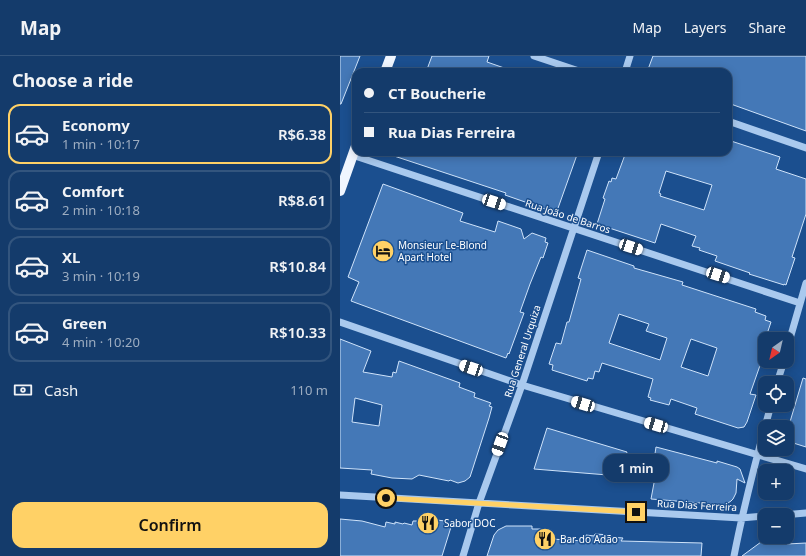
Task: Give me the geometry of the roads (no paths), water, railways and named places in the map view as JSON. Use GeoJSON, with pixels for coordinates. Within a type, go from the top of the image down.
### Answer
{"type":"FeatureCollection","features":[{"type":"Feature","properties":{"kind":"main road"},"geometry":{"type":"LineString","coordinates":[[386,68],[391,56]]}},
{"type":"Feature","properties":{"kind":"main road"},"geometry":{"type":"LineString","coordinates":[[340,191],[352,156]]}},
{"type":"Feature","properties":{"kind":"street"},"geometry":{"type":"LineString","coordinates":[[534,56],[570,68]]}},
{"type":"Feature","properties":{"kind":"street"},"geometry":{"type":"LineString","coordinates":[[626,68],[630,56]]}},
{"type":"Feature","properties":{"kind":"street"},"geometry":{"type":"LineString","coordinates":[[732,122],[806,148]]}},
{"type":"Feature","properties":{"kind":"street","name":"Rua João de Barros"},"geometry":{"type":"LineString","coordinates":[[368,156],[574,228],[800,303]]}},
{"type":"Feature","properties":{"kind":"street","name":"Rua General Urquiza"},"geometry":{"type":"LineString","coordinates":[[463,556],[479,503],[522,385],[598,156]]}},
{"type":"Feature","properties":{"kind":"street"},"geometry":{"type":"LineString","coordinates":[[792,332],[806,283]]}},
{"type":"Feature","properties":{"kind":"street"},"geometry":{"type":"LineString","coordinates":[[340,322],[522,385],[806,469]]}},
{"type":"Feature","properties":{"kind":"street"},"geometry":{"type":"LineString","coordinates":[[734,556],[741,518],[769,412]]}},
{"type":"Feature","properties":{"kind":"street","name":"Rua Dias Ferreira"},"geometry":{"type":"LineString","coordinates":[[340,495],[741,518],[758,517]]}},
{"type":"Feature","properties":{"kind":"street"},"geometry":{"type":"LineString","coordinates":[[794,515],[806,514]]}},
{"type":"Feature","properties":{"kind":"water"},"geometry":{"type":"Polygon","coordinates":[[[635,454],[650,457],[646,481],[631,478],[635,454]]]}},
{"type":"Feature","properties":{"kind":"place","name":"Monsieur Le-Blond Apart Hotel"},"geometry":{"type":"Point","coordinates":[383,251]}},
{"type":"Feature","properties":{"kind":"place","name":"Sabor DOC"},"geometry":{"type":"Point","coordinates":[428,523]}},
{"type":"Feature","properties":{"kind":"place","name":"Bar do Adão"},"geometry":{"type":"Point","coordinates":[545,539]}}]}
